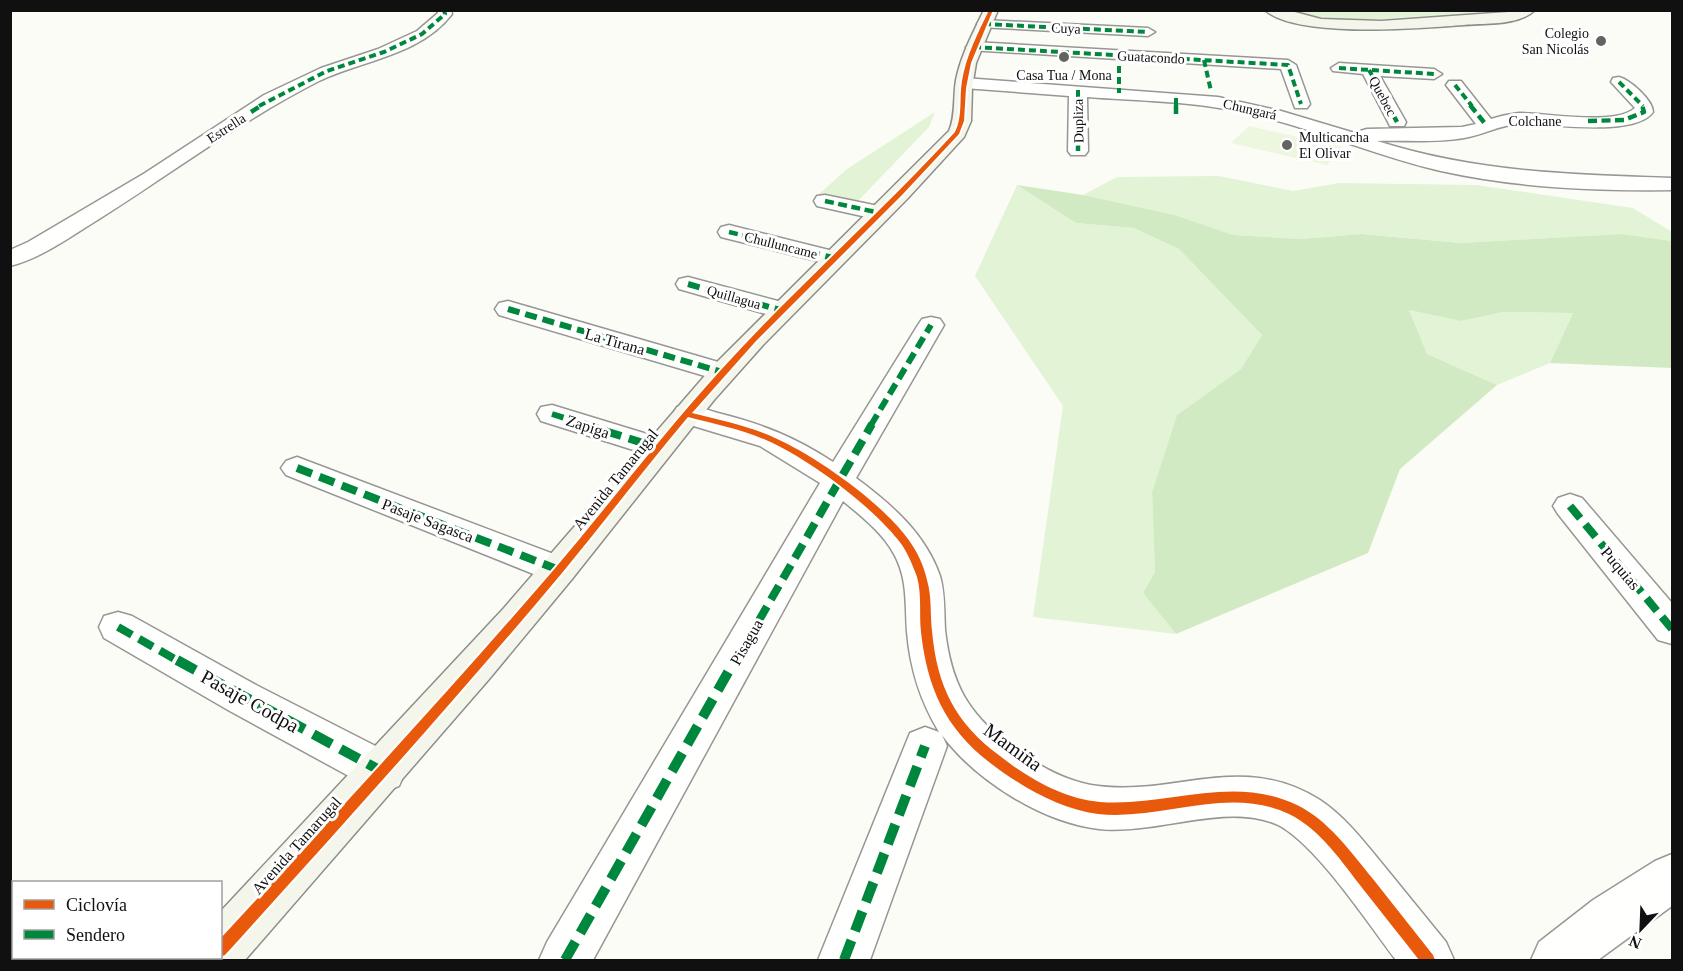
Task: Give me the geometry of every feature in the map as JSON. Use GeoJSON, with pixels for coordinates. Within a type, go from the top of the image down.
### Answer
{"type":"FeatureCollection","features":[{"type":"Feature","properties":{"kind":"street","name":"Estrella"},"geometry":{"type":"LineString","coordinates":[[10,259],[36,247],[152,177],[270,99],[327,71],[384,52],[422,34],[445,14],[444,10]]}},
{"type":"Feature","properties":{"kind":"street"},"geometry":{"type":"LineString","coordinates":[[1272,10],[1309,21],[1360,26],[1495,18],[1513,16],[1528,10]]}},
{"type":"Feature","properties":{"kind":"street","name":"Cuya"},"geometry":{"type":"LineString","coordinates":[[983,27],[1148,32]]}},
{"type":"Feature","properties":{"kind":"street","name":"Guatacondo"},"geometry":{"type":"LineString","coordinates":[[983,27],[1119,55],[1288,66],[1301,104]]}},
{"type":"Feature","properties":{"kind":"street","name":"Avenida Tamarugal"},"geometry":{"type":"LineString","coordinates":[[222,948],[383,772],[559,570],[722,372],[780,310],[880,213],[957,133],[962,125],[964,83],[983,27]]}},
{"type":"Feature","properties":{"kind":"street"},"geometry":{"type":"LineString","coordinates":[[1119,55],[1119,93]]}},
{"type":"Feature","properties":{"kind":"street"},"geometry":{"type":"LineString","coordinates":[[1204,60],[1211,91]]}},
{"type":"Feature","properties":{"kind":"street"},"geometry":{"type":"LineString","coordinates":[[1339,68],[1434,74]]}},
{"type":"Feature","properties":{"kind":"street","name":"Quebec"},"geometry":{"type":"LineString","coordinates":[[1369,70],[1397,122]]}},
{"type":"Feature","properties":{"kind":"street","name":"Colchane"},"geometry":{"type":"LineString","coordinates":[[1350,138],[1388,133],[1462,133],[1518,119],[1587,121],[1637,117],[1644,112],[1644,107],[1619,82]]}},
{"type":"Feature","properties":{"kind":"street","name":"Chungará"},"geometry":{"type":"LineString","coordinates":[[964,83],[1119,93],[1176,107],[1218,102],[1255,109],[1440,165],[1496,175],[1558,180],[1672,184]]}},
{"type":"Feature","properties":{"kind":"street"},"geometry":{"type":"LineString","coordinates":[[1455,85],[1487,126]]}},
{"type":"Feature","properties":{"kind":"street","name":"Dupliza"},"geometry":{"type":"LineString","coordinates":[[1078,90],[1078,151]]}},
{"type":"Feature","properties":{"kind":"street"},"geometry":{"type":"LineString","coordinates":[[825,201],[880,213]]}},
{"type":"Feature","properties":{"kind":"street","name":"Chulluncame"},"geometry":{"type":"LineString","coordinates":[[729,232],[833,258]]}},
{"type":"Feature","properties":{"kind":"street","name":"Quillagua"},"geometry":{"type":"LineString","coordinates":[[688,284],[780,310]]}},
{"type":"Feature","properties":{"kind":"street","name":"La Tirana"},"geometry":{"type":"LineString","coordinates":[[508,309],[722,372]]}},
{"type":"Feature","properties":{"kind":"street","name":"Pisagua"},"geometry":{"type":"LineString","coordinates":[[565,960],[837,482],[931,325]]}},
{"type":"Feature","properties":{"kind":"street","name":"Zapiga"},"geometry":{"type":"LineString","coordinates":[[552,414],[659,448]]}},
{"type":"Feature","properties":{"kind":"street","name":"Mamiña"},"geometry":{"type":"LineString","coordinates":[[688,414],[770,439],[806,458],[900,535],[914,557],[922,580],[929,662],[936,687],[949,714],[969,739],[985,752],[1023,779],[1056,796],[1099,808],[1140,807],[1201,797],[1257,798],[1293,809],[1333,840],[1428,960]]}},
{"type":"Feature","properties":{"kind":"street","name":"Pasaje Sagasca"},"geometry":{"type":"LineString","coordinates":[[297,468],[559,570]]}},
{"type":"Feature","properties":{"kind":"street","name":"Puquias"},"geometry":{"type":"LineString","coordinates":[[1570,506],[1672,629]]}},
{"type":"Feature","properties":{"kind":"street","name":"Pasaje Codpa"},"geometry":{"type":"LineString","coordinates":[[118,627],[243,698],[383,772]]}},
{"type":"Feature","properties":{"kind":"street"},"geometry":{"type":"LineString","coordinates":[[844,960],[925,746]]}},
{"type":"Feature","properties":{"kind":"street"},"geometry":{"type":"LineString","coordinates":[[1557,960],[1611,918],[1672,878]]}},
{"type":"Feature","properties":{"kind":"green space"},"geometry":{"type":"Polygon","coordinates":[[[1289,11],[1506,11],[1349,21],[1327,20],[1289,11]]]}},
{"type":"Feature","properties":{"kind":"green space"},"geometry":{"type":"Polygon","coordinates":[[[935,112],[929,127],[856,203],[818,195],[847,169],[935,112]]]}},
{"type":"Feature","properties":{"kind":"green space","name":"Multicancha El Olivar"},"geometry":{"type":"Polygon","coordinates":[[[1249,126],[1343,147],[1327,165],[1231,143],[1249,126]]]}},
{"type":"Feature","properties":{"kind":"green space"},"geometry":{"type":"Polygon","coordinates":[[[1219,176],[1293,191],[1339,183],[1476,185],[1633,208],[1672,232],[1672,241],[1622,234],[1461,243],[1361,234],[1301,239],[1233,235],[1175,215],[1083,195],[1117,177],[1219,176]]]}},
{"type":"Feature","properties":{"kind":"green space"},"geometry":{"type":"Polygon","coordinates":[[[1017,185],[1076,223],[1134,228],[1179,249],[1262,335],[1241,369],[1177,415],[1152,492],[1155,572],[1143,593],[1176,634],[1033,617],[1063,406],[975,276],[1017,185]]]}},
{"type":"Feature","properties":{"kind":"green space"},"geometry":{"type":"Polygon","coordinates":[[[1017,185],[1083,195],[1175,215],[1233,235],[1301,239],[1361,234],[1461,243],[1622,234],[1672,241],[1672,368],[1550,363],[1573,313],[1503,312],[1461,321],[1409,310],[1427,354],[1497,385],[1400,469],[1368,553],[1176,634],[1143,593],[1155,572],[1152,492],[1177,415],[1241,369],[1262,335],[1179,249],[1134,228],[1076,223],[1017,185]]]}},
{"type":"Feature","properties":{"kind":"green space"},"geometry":{"type":"Polygon","coordinates":[[[1409,310],[1461,321],[1503,312],[1573,313],[1550,363],[1497,385],[1427,354],[1409,310]]]}},
{"type":"Feature","properties":{"kind":"marked path"},"geometry":{"type":"LineString","coordinates":[[251,112],[270,99],[327,71],[384,52],[422,34],[445,14],[444,10]]}},
{"type":"Feature","properties":{"kind":"marked path"},"geometry":{"type":"LineString","coordinates":[[984,24],[1148,32]]}},
{"type":"Feature","properties":{"kind":"marked path"},"geometry":{"type":"LineString","coordinates":[[974,47],[1288,65],[1301,104]]}},
{"type":"Feature","properties":{"kind":"marked path"},"geometry":{"type":"LineString","coordinates":[[1119,55],[1119,93]]}},
{"type":"Feature","properties":{"kind":"marked path"},"geometry":{"type":"LineString","coordinates":[[1204,60],[1211,91]]}},
{"type":"Feature","properties":{"kind":"marked path"},"geometry":{"type":"LineString","coordinates":[[1339,68],[1434,74]]}},
{"type":"Feature","properties":{"kind":"marked path"},"geometry":{"type":"LineString","coordinates":[[1369,70],[1397,122]]}},
{"type":"Feature","properties":{"kind":"marked path"},"geometry":{"type":"LineString","coordinates":[[1588,121],[1624,120],[1644,112],[1644,107],[1619,82]]}},
{"type":"Feature","properties":{"kind":"marked path"},"geometry":{"type":"LineString","coordinates":[[1455,85],[1487,126]]}},
{"type":"Feature","properties":{"kind":"marked path"},"geometry":{"type":"LineString","coordinates":[[1078,90],[1078,151]]}},
{"type":"Feature","properties":{"kind":"marked path"},"geometry":{"type":"LineString","coordinates":[[1176,98],[1176,116]]}},
{"type":"Feature","properties":{"kind":"marked path"},"geometry":{"type":"LineString","coordinates":[[825,201],[880,213]]}},
{"type":"Feature","properties":{"kind":"marked path"},"geometry":{"type":"LineString","coordinates":[[729,232],[833,258]]}},
{"type":"Feature","properties":{"kind":"marked path"},"geometry":{"type":"LineString","coordinates":[[688,284],[780,310]]}},
{"type":"Feature","properties":{"kind":"marked path"},"geometry":{"type":"LineString","coordinates":[[508,309],[722,372]]}},
{"type":"Feature","properties":{"kind":"marked path"},"geometry":{"type":"LineString","coordinates":[[565,960],[837,482],[931,325]]}},
{"type":"Feature","properties":{"kind":"marked path"},"geometry":{"type":"LineString","coordinates":[[552,414],[659,448]]}},
{"type":"Feature","properties":{"kind":"marked path"},"geometry":{"type":"LineString","coordinates":[[297,468],[559,570]]}},
{"type":"Feature","properties":{"kind":"marked path"},"geometry":{"type":"LineString","coordinates":[[1570,506],[1672,629]]}},
{"type":"Feature","properties":{"kind":"marked path"},"geometry":{"type":"LineString","coordinates":[[118,627],[243,698],[383,772]]}},
{"type":"Feature","properties":{"kind":"marked path"},"geometry":{"type":"LineString","coordinates":[[844,960],[925,746]]}},
{"type":"Feature","properties":{"kind":"cycle path"},"geometry":{"type":"LineString","coordinates":[[222,948],[476,667],[725,370],[782,310],[900,194],[957,133],[961,121],[963,88],[968,63],[991,10]]}},
{"type":"Feature","properties":{"kind":"cycle path"},"geometry":{"type":"LineString","coordinates":[[688,414],[751,432],[785,446],[840,482],[890,525],[911,551],[922,578],[928,650],[944,703],[964,732],[994,759],[1044,791],[1086,806],[1124,808],[1196,799],[1244,797],[1268,801],[1292,809],[1314,824],[1335,844],[1428,960]]}},
{"type":"Feature","properties":{"kind":"place","name":"Colegio San Nicolás"},"geometry":{"type":"Point","coordinates":[1601,41]}},
{"type":"Feature","properties":{"kind":"place","name":"Casa Tua / Mona"},"geometry":{"type":"Point","coordinates":[1064,57]}},
{"type":"Feature","properties":{"kind":"place","name":"Multicancha El Olivar"},"geometry":{"type":"Point","coordinates":[1287,145]}}]}
